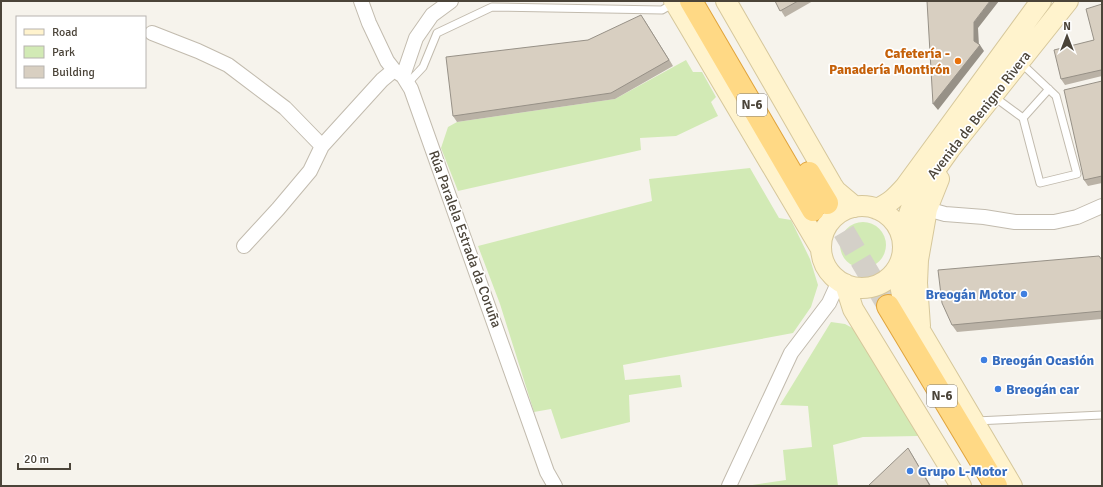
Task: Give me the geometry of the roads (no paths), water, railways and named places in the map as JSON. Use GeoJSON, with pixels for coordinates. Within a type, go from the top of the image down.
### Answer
{"type":"FeatureCollection","features":[{"type":"Feature","properties":{"kind":"highway","name":"N-6"},"geometry":{"type":"LineString","coordinates":[[680,2],[820,206],[706,1]]}},
{"type":"Feature","properties":{"kind":"highway","name":"N-6"},"geometry":{"type":"LineString","coordinates":[[980,486],[882,309],[996,486]]}},
{"type":"Feature","properties":{"kind":"main road"},"geometry":{"type":"LineString","coordinates":[[726,1],[832,185],[836,191],[854,207]]}},
{"type":"Feature","properties":{"kind":"main road","name":"Avenida de Benigno Rivera"},"geometry":{"type":"LineString","coordinates":[[877,209],[889,203],[905,187],[1041,1]]}},
{"type":"Feature","properties":{"kind":"main road","name":"Avenida de Benigno Rivera"},"geometry":{"type":"LineString","coordinates":[[902,237],[915,198],[950,149],[1068,1]]}},
{"type":"Feature","properties":{"kind":"main road"},"geometry":{"type":"LineString","coordinates":[[680,2],[821,249],[824,261],[830,272],[842,283],[854,309],[961,486]]}},
{"type":"Feature","properties":{"kind":"main road"},"geometry":{"type":"LineString","coordinates":[[921,331],[917,283],[918,260],[927,209],[950,149]]}},
{"type":"Feature","properties":{"kind":"main road"},"geometry":{"type":"LineString","coordinates":[[821,249],[822,238],[827,227],[834,218],[843,211],[854,207],[866,206],[877,209],[888,215],[897,225],[902,237],[904,248],[902,259],[897,269],[887,280],[874,286],[860,288],[842,283]]}},
{"type":"Feature","properties":{"kind":"main road"},"geometry":{"type":"LineString","coordinates":[[897,269],[905,305],[1012,486]]}},
{"type":"Feature","properties":{"kind":"street","name":"Rúa Paralela Estrada da Coruña"},"geometry":{"type":"LineString","coordinates":[[361,1],[369,23],[387,61],[411,88],[547,472],[555,486]]}},
{"type":"Feature","properties":{"kind":"street"},"geometry":{"type":"LineString","coordinates":[[244,246],[310,171],[322,146],[382,80],[401,77],[416,38],[432,15],[451,1]]}},
{"type":"Feature","properties":{"kind":"street"},"geometry":{"type":"LineString","coordinates":[[152,33],[198,51],[228,65],[285,108],[322,146]]}},
{"type":"Feature","properties":{"kind":"street"},"geometry":{"type":"LineString","coordinates":[[927,209],[945,214],[1015,222],[1054,222],[1077,217],[1102,206]]}},
{"type":"Feature","properties":{"kind":"street"},"geometry":{"type":"LineString","coordinates":[[729,486],[791,353],[830,303],[842,283]]}},
{"type":"Feature","properties":{"kind":"lane"},"geometry":{"type":"LineString","coordinates":[[401,77],[423,67],[437,33],[492,7],[662,10],[680,2]]}},
{"type":"Feature","properties":{"kind":"lane"},"geometry":{"type":"LineString","coordinates":[[993,95],[1023,118],[1040,183],[1077,174],[1056,96],[1020,62]]}},
{"type":"Feature","properties":{"kind":"lane"},"geometry":{"type":"LineString","coordinates":[[1023,118],[1049,88]]}},
{"type":"Feature","properties":{"kind":"lane"},"geometry":{"type":"LineString","coordinates":[[974,421],[1102,415]]}},
{"type":"Feature","properties":{"kind":"tunnel"},"geometry":{"type":"LineString","coordinates":[[827,203],[888,306]]}},
{"type":"Feature","properties":{"kind":"place","name":"Cafetería - Panadería Montirón"},"geometry":{"type":"Point","coordinates":[958,61]}},
{"type":"Feature","properties":{"kind":"place","name":"Breogán Motor"},"geometry":{"type":"Point","coordinates":[1024,294]}},
{"type":"Feature","properties":{"kind":"place","name":"Breogán Ocasión"},"geometry":{"type":"Point","coordinates":[984,360]}},
{"type":"Feature","properties":{"kind":"place","name":"Breogán car"},"geometry":{"type":"Point","coordinates":[998,389]}},
{"type":"Feature","properties":{"kind":"place","name":"Grupo L-Motor"},"geometry":{"type":"Point","coordinates":[910,471]}}]}
